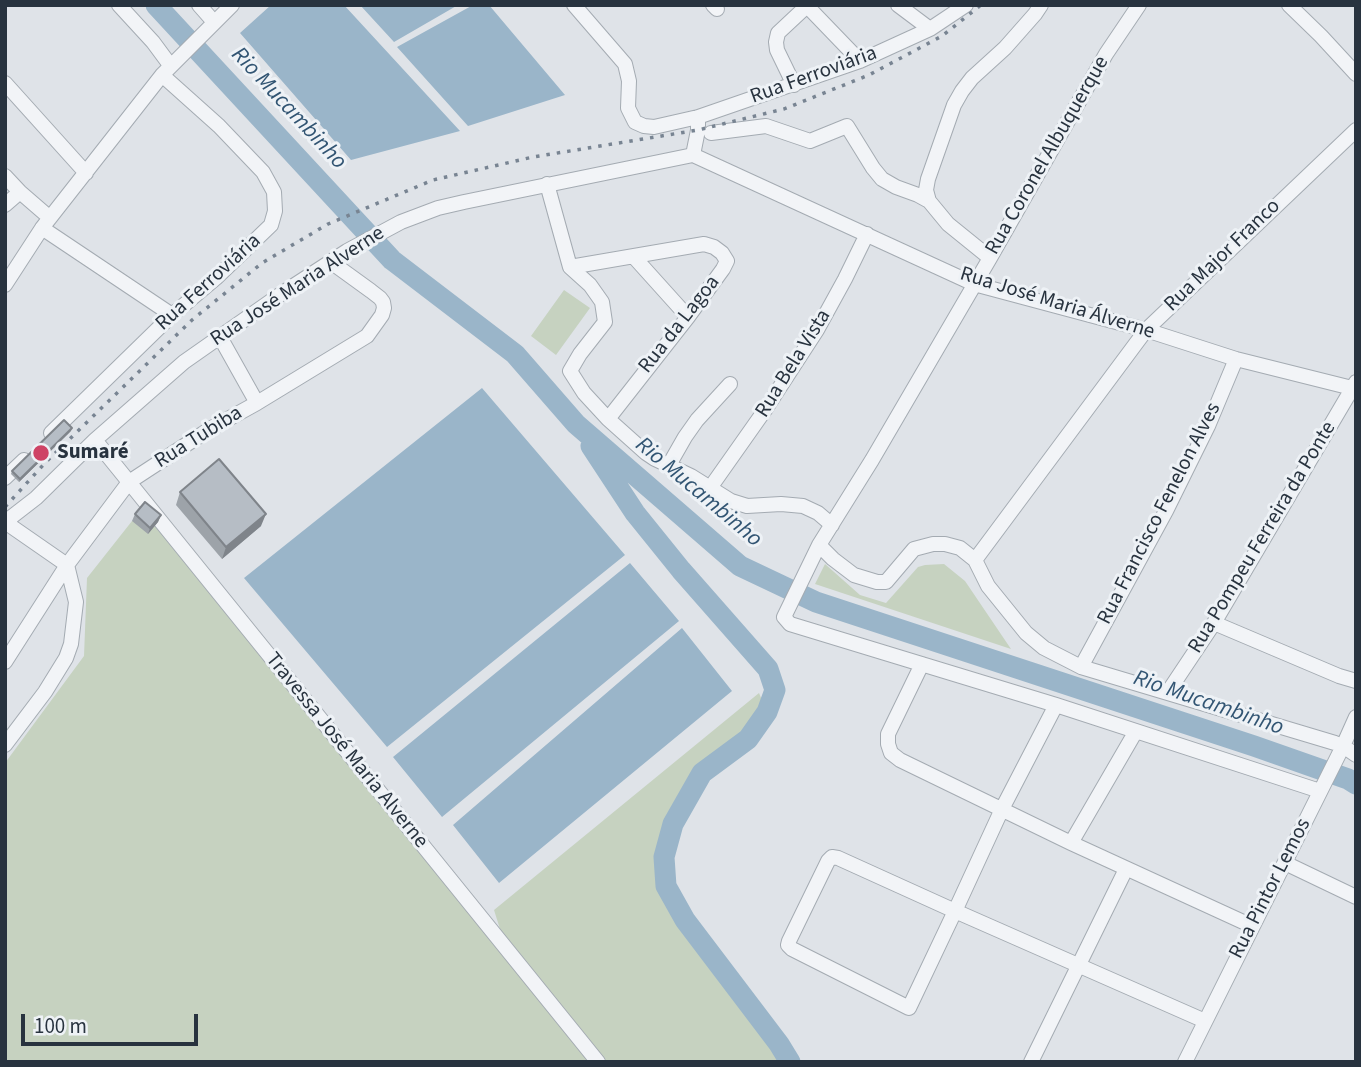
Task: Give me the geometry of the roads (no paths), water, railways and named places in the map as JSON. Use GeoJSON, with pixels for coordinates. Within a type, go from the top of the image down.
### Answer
{"type":"FeatureCollection","features":[{"type":"Feature","properties":{"kind":"street","name":"Rua Ferroviária"},"geometry":{"type":"LineString","coordinates":[[5,478],[172,315],[262,235],[271,225],[275,212],[274,192],[263,172],[169,68],[153,42],[119,5]]}},
{"type":"Feature","properties":{"kind":"street"},"geometry":{"type":"LineString","coordinates":[[199,5],[213,24]]}},
{"type":"Feature","properties":{"kind":"street"},"geometry":{"type":"LineString","coordinates":[[5,285],[46,223],[169,68],[232,5]]}},
{"type":"Feature","properties":{"kind":"street","name":"Rua Ferroviária"},"geometry":{"type":"LineString","coordinates":[[574,5],[625,64],[629,81],[628,108],[635,122],[654,127],[698,117],[860,61],[930,29],[966,5]]}},
{"type":"Feature","properties":{"kind":"street"},"geometry":{"type":"LineString","coordinates":[[898,5],[930,29]]}},
{"type":"Feature","properties":{"kind":"street"},"geometry":{"type":"LineString","coordinates":[[929,201],[926,190],[928,179],[954,105],[962,91],[972,78],[1005,48],[1041,5]]}},
{"type":"Feature","properties":{"kind":"street","name":"Rua Coronel Albuquerque"},"geometry":{"type":"LineString","coordinates":[[922,664],[790,624],[784,617],[819,545],[990,258],[1106,54],[1139,5]]}},
{"type":"Feature","properties":{"kind":"street"},"geometry":{"type":"LineString","coordinates":[[1289,5],[1356,74]]}},
{"type":"Feature","properties":{"kind":"street"},"geometry":{"type":"LineString","coordinates":[[794,85],[776,42],[778,33],[807,6],[860,61]]}},
{"type":"Feature","properties":{"kind":"street"},"geometry":{"type":"LineString","coordinates":[[5,83],[86,173]]}},
{"type":"Feature","properties":{"kind":"street"},"geometry":{"type":"LineString","coordinates":[[693,155],[698,117]]}},
{"type":"Feature","properties":{"kind":"street"},"geometry":{"type":"LineString","coordinates":[[711,133],[766,126],[810,141],[847,125],[882,178],[929,201],[948,224],[990,258]]}},
{"type":"Feature","properties":{"kind":"street","name":"Rua Major Franco"},"geometry":{"type":"LineString","coordinates":[[975,560],[1146,330],[1356,130]]}},
{"type":"Feature","properties":{"kind":"street","name":"Rua José Maria Alverne"},"geometry":{"type":"LineString","coordinates":[[5,522],[36,498],[95,440],[184,362],[347,251],[401,222],[438,208],[693,155]]}},
{"type":"Feature","properties":{"kind":"street","name":"Rua José Maria Álverne"},"geometry":{"type":"LineString","coordinates":[[693,155],[974,284],[1146,330],[1236,359],[1354,387]]}},
{"type":"Feature","properties":{"kind":"street"},"geometry":{"type":"LineString","coordinates":[[5,176],[46,223],[172,315]]}},
{"type":"Feature","properties":{"kind":"street"},"geometry":{"type":"LineString","coordinates":[[547,184],[570,267],[590,285],[603,302],[606,322],[570,371],[584,393],[646,453],[739,504],[803,506],[818,513],[832,525]]}},
{"type":"Feature","properties":{"kind":"street"},"geometry":{"type":"LineString","coordinates":[[5,205],[20,192]]}},
{"type":"Feature","properties":{"kind":"street","name":"Rua Bela Vista"},"geometry":{"type":"LineString","coordinates":[[710,488],[817,330],[867,234]]}},
{"type":"Feature","properties":{"kind":"street","name":"Rua da Lagoa"},"geometry":{"type":"LineString","coordinates":[[570,267],[704,244],[714,247],[727,261],[688,317],[608,419]]}},
{"type":"Feature","properties":{"kind":"street"},"geometry":{"type":"LineString","coordinates":[[634,257],[688,317]]}},
{"type":"Feature","properties":{"kind":"street","name":"Rua Tubiba"},"geometry":{"type":"LineString","coordinates":[[5,662],[67,565],[129,482],[210,429],[367,336],[379,321],[384,308],[380,298],[331,262]]}},
{"type":"Feature","properties":{"kind":"street"},"geometry":{"type":"LineString","coordinates":[[220,337],[257,403]]}},
{"type":"Feature","properties":{"kind":"street","name":"Rua Francisco Fenelon Alves"},"geometry":{"type":"LineString","coordinates":[[1081,667],[1166,511],[1208,426],[1236,359]]}},
{"type":"Feature","properties":{"kind":"street"},"geometry":{"type":"LineString","coordinates":[[669,465],[697,420],[730,384]]}},
{"type":"Feature","properties":{"kind":"street","name":"Rua Pompeu Ferreira da Ponte"},"geometry":{"type":"LineString","coordinates":[[1168,692],[1214,623],[1354,387]]}},
{"type":"Feature","properties":{"kind":"street","name":"Travessa José Maria Alverne"},"geometry":{"type":"LineString","coordinates":[[95,440],[598,1062]]}},
{"type":"Feature","properties":{"kind":"street"},"geometry":{"type":"LineString","coordinates":[[5,522],[67,565],[76,602],[71,644],[57,674],[5,745]]}},
{"type":"Feature","properties":{"kind":"street"},"geometry":{"type":"LineString","coordinates":[[819,545],[854,575],[877,582],[886,582],[914,549],[933,544],[960,548],[975,560],[988,586],[1026,633],[1044,648],[1081,667],[1343,746],[1356,755]]}},
{"type":"Feature","properties":{"kind":"street"},"geometry":{"type":"LineString","coordinates":[[1214,623],[1356,681]]}},
{"type":"Feature","properties":{"kind":"street"},"geometry":{"type":"LineString","coordinates":[[1252,926],[1071,843],[900,760],[891,753],[888,734],[922,664],[1321,788]]}},
{"type":"Feature","properties":{"kind":"street"},"geometry":{"type":"LineString","coordinates":[[1056,705],[1002,809],[955,911],[909,1008],[792,949],[789,945],[828,861],[832,857],[838,858],[955,911],[1205,1021]]}},
{"type":"Feature","properties":{"kind":"street","name":"Rua Pintor Lemos"},"geometry":{"type":"LineString","coordinates":[[1188,1061],[1205,1021],[1356,717]]}},
{"type":"Feature","properties":{"kind":"street"},"geometry":{"type":"LineString","coordinates":[[1071,843],[1136,731]]}},
{"type":"Feature","properties":{"kind":"street"},"geometry":{"type":"LineString","coordinates":[[1285,863],[1356,897]]}},
{"type":"Feature","properties":{"kind":"street"},"geometry":{"type":"LineString","coordinates":[[1031,1062],[1126,869]]}},
{"type":"Feature","properties":{"kind":"water"},"geometry":{"type":"Polygon","coordinates":[[[271,5],[344,5],[460,131],[351,160],[240,33],[271,5]]]}},
{"type":"Feature","properties":{"kind":"water"},"geometry":{"type":"Polygon","coordinates":[[[360,5],[458,5],[394,42],[360,5]]]}},
{"type":"Feature","properties":{"kind":"water"},"geometry":{"type":"Polygon","coordinates":[[[473,5],[489,5],[565,95],[468,126],[397,47],[473,5]]]}},
{"type":"Feature","properties":{"kind":"water"},"geometry":{"type":"Polygon","coordinates":[[[482,388],[625,555],[387,747],[244,578],[482,388]]]}},
{"type":"Feature","properties":{"kind":"water"},"geometry":{"type":"Polygon","coordinates":[[[630,563],[679,621],[442,817],[393,757],[630,563]]]}},
{"type":"Feature","properties":{"kind":"water"},"geometry":{"type":"Polygon","coordinates":[[[682,628],[732,691],[499,883],[453,825],[682,628]]]}},
{"type":"Feature","properties":{"kind":"waterway","name":"Rio Mucambinho"},"geometry":{"type":"LineString","coordinates":[[156,5],[392,260],[515,354],[576,424],[740,566],[816,602],[1254,746],[1356,784]]}},
{"type":"Feature","properties":{"kind":"waterway"},"geometry":{"type":"LineString","coordinates":[[591,446],[635,513],[768,669],[775,690],[767,712],[748,739],[702,773],[673,824],[664,857],[666,886],[685,920],[790,1062]]}},
{"type":"Feature","properties":{"kind":"railway"},"geometry":{"type":"LineString","coordinates":[[5,507],[45,463],[192,320],[262,263],[328,224],[433,180],[533,157],[698,130],[784,109],[869,75],[942,36],[981,5]]}},
{"type":"Feature","properties":{"kind":"place","name":"Sumaré"},"geometry":{"type":"Point","coordinates":[41,453]}}]}
